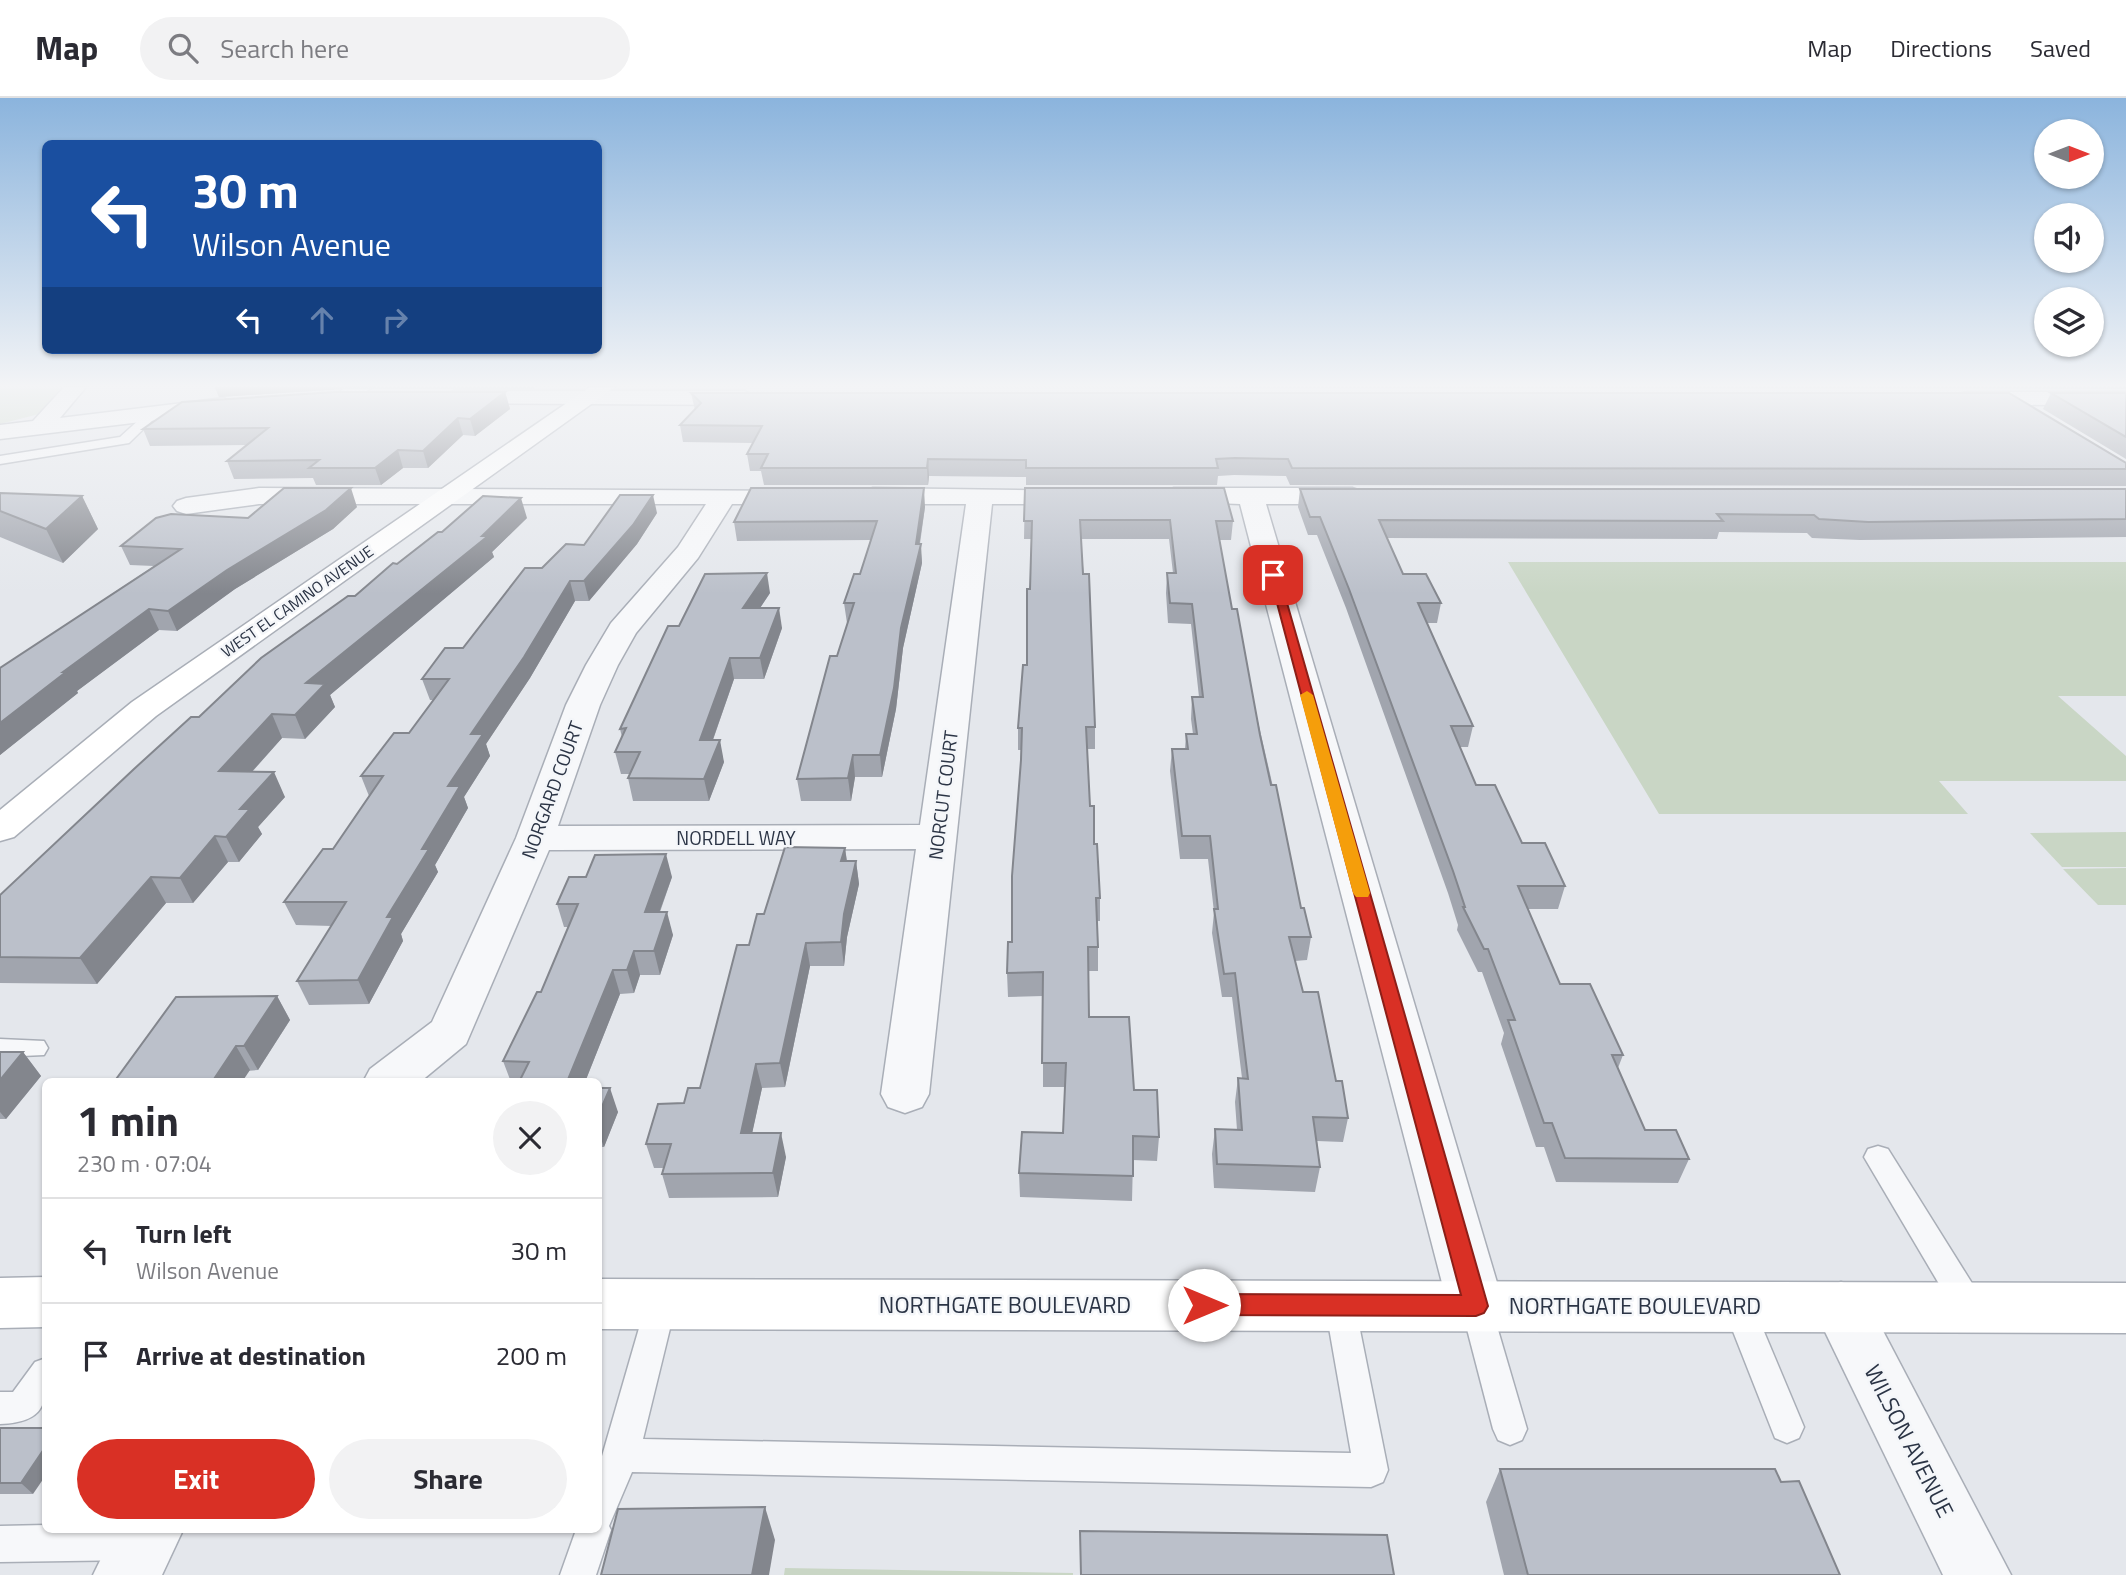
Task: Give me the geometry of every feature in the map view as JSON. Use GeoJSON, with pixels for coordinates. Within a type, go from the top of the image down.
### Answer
{"type":"FeatureCollection","features":[{"type":"Feature","properties":{"kind":"main road","name":"WEST EL CAMINO AVENUE"},"geometry":{"type":"LineString","coordinates":[[0,829],[144,709],[506,456]]}},
{"type":"Feature","properties":{"kind":"main road"},"geometry":{"type":"LineString","coordinates":[[0,1303],[42,1302]]}},
{"type":"Feature","properties":{"kind":"main road","name":"NORTHGATE BOULEVARD"},"geometry":{"type":"LineString","coordinates":[[602,1304],[2126,1308]]}},
{"type":"Feature","properties":{"kind":"street"},"geometry":{"type":"LineString","coordinates":[[186,506],[258,496],[819,496]]}},
{"type":"Feature","properties":{"kind":"street","name":"NORGARD COURT"},"geometry":{"type":"LineString","coordinates":[[392,1078],[450,1032],[535,838],[583,705],[602,666],[622,630],[688,552],[724,496]]}},
{"type":"Feature","properties":{"kind":"street"},"geometry":{"type":"LineString","coordinates":[[847,496],[1096,496]]}},
{"type":"Feature","properties":{"kind":"street","name":"NORCUT COURT"},"geometry":{"type":"LineString","coordinates":[[905,1094],[980,496]]}},
{"type":"Feature","properties":{"kind":"street"},"geometry":{"type":"LineString","coordinates":[[1148,496],[1374,496]]}},
{"type":"Feature","properties":{"kind":"street"},"geometry":{"type":"LineString","coordinates":[[1251,496],[1476,1306]]}},
{"type":"Feature","properties":{"kind":"street","name":"NORDELL WAY"},"geometry":{"type":"LineString","coordinates":[[535,838],[937,837]]}},
{"type":"Feature","properties":{"kind":"street","name":"WILSON AVENUE"},"geometry":{"type":"LineString","coordinates":[[1840,1307],[1978,1575]]}},
{"type":"Feature","properties":{"kind":"lane"},"geometry":{"type":"LineString","coordinates":[[2,461],[31,456]]}},
{"type":"Feature","properties":{"kind":"lane"},"geometry":{"type":"LineString","coordinates":[[0,1048],[35,1048]]}},
{"type":"Feature","properties":{"kind":"lane"},"geometry":{"type":"LineString","coordinates":[[1878,1157],[1970,1308]]}},
{"type":"Feature","properties":{"kind":"lane"},"geometry":{"type":"LineString","coordinates":[[602,1500],[622,1455],[661,1304]]}},
{"type":"Feature","properties":{"kind":"lane"},"geometry":{"type":"LineString","coordinates":[[622,1455],[1371,1470],[1340,1305]]}},
{"type":"Feature","properties":{"kind":"lane"},"geometry":{"type":"LineString","coordinates":[[1476,1306],[1510,1429]]}},
{"type":"Feature","properties":{"kind":"lane"},"geometry":{"type":"LineString","coordinates":[[1738,1306],[1787,1427]]}},
{"type":"Feature","properties":{"kind":"lane"},"geometry":{"type":"LineString","coordinates":[[0,1408],[22,1407],[42,1379]]}},
{"type":"Feature","properties":{"kind":"lane"},"geometry":{"type":"LineString","coordinates":[[578,1575],[591,1533]]}},
{"type":"Feature","properties":{"kind":"lane"},"geometry":{"type":"LineString","coordinates":[[0,1544],[141,1549]]}},
{"type":"Feature","properties":{"kind":"green space"},"geometry":{"type":"Polygon","coordinates":[[[1508,562],[2126,562],[2126,696],[2058,696],[2126,756],[2126,781],[1939,781],[1968,814],[1659,814],[1508,562]]]}},
{"type":"Feature","properties":{"kind":"green space"},"geometry":{"type":"Polygon","coordinates":[[[2126,832],[2126,867],[2062,867],[2030,833],[2126,832]]]}},
{"type":"Feature","properties":{"kind":"green space"},"geometry":{"type":"Polygon","coordinates":[[[2126,868],[2126,905],[2098,905],[2063,869],[2126,868]]]}},
{"type":"Feature","properties":{"kind":"green space"},"geometry":{"type":"Polygon","coordinates":[[[785,1568],[1073,1573],[1073,1575],[784,1575],[785,1568]]]}},
{"type":"Feature","properties":{"kind":"building"},"geometry":{"type":"Polygon","coordinates":[[[233,456],[390,456],[375,468],[309,468],[319,460],[227,461],[233,456]]]}},
{"type":"Feature","properties":{"kind":"building"},"geometry":{"type":"Polygon","coordinates":[[[767,456],[2114,456],[2126,463],[2126,469],[1292,468],[1288,459],[1235,458],[1216,459],[1218,468],[1026,468],[1026,460],[928,459],[927,468],[761,468],[767,456]]]}},
{"type":"Feature","properties":{"kind":"building"},"geometry":{"type":"Polygon","coordinates":[[[284,488],[351,488],[326,510],[227,570],[168,611],[149,609],[63,672],[66,672],[0,723],[0,668],[181,549],[121,546],[156,518],[171,514],[248,518],[284,488]]]}},
{"type":"Feature","properties":{"kind":"building"},"geometry":{"type":"Polygon","coordinates":[[[751,488],[924,488],[916,544],[921,544],[901,628],[894,688],[880,755],[853,755],[848,778],[797,779],[830,656],[837,656],[854,603],[844,603],[854,574],[860,574],[877,521],[734,522],[751,488]]]}},
{"type":"Feature","properties":{"kind":"building"},"geometry":{"type":"Polygon","coordinates":[[[1025,488],[1224,488],[1233,521],[1216,521],[1232,609],[1237,609],[1271,785],[1276,785],[1301,908],[1304,908],[1311,937],[1289,937],[1303,992],[1318,992],[1336,1081],[1342,1081],[1348,1118],[1313,1117],[1320,1167],[1217,1164],[1215,1129],[1242,1130],[1238,1078],[1248,1079],[1235,973],[1224,974],[1214,909],[1218,909],[1210,836],[1182,836],[1172,749],[1188,749],[1186,734],[1197,734],[1192,697],[1203,697],[1192,604],[1170,603],[1167,573],[1176,573],[1170,520],[1080,520],[1083,574],[1089,574],[1095,727],[1086,727],[1090,806],[1094,806],[1094,844],[1097,844],[1100,898],[1096,898],[1098,947],[1088,947],[1089,1017],[1129,1017],[1134,1090],[1157,1090],[1159,1137],[1133,1136],[1133,1176],[1019,1173],[1022,1132],[1063,1133],[1066,1063],[1042,1063],[1043,972],[1007,973],[1008,942],[1012,942],[1012,876],[1021,760],[1022,728],[1018,728],[1023,665],[1027,665],[1027,589],[1030,589],[1032,521],[1024,521],[1025,488]]]}},
{"type":"Feature","properties":{"kind":"building"},"geometry":{"type":"Polygon","coordinates":[[[1300,489],[2126,489],[2126,519],[1868,522],[1819,519],[1814,515],[1717,514],[1723,521],[1379,520],[1403,574],[1426,574],[1441,603],[1418,603],[1473,726],[1451,726],[1476,785],[1495,785],[1522,843],[1545,843],[1565,886],[1518,886],[1560,984],[1590,984],[1623,1055],[1612,1055],[1645,1130],[1676,1130],[1689,1159],[1565,1158],[1552,1123],[1544,1123],[1508,1020],[1515,1020],[1488,949],[1484,949],[1463,907],[1453,871],[1349,589],[1320,517],[1310,517],[1300,489]]]}},
{"type":"Feature","properties":{"kind":"building"},"geometry":{"type":"Polygon","coordinates":[[[0,493],[82,496],[46,529],[0,511],[0,493]]]}},
{"type":"Feature","properties":{"kind":"building"},"geometry":{"type":"Polygon","coordinates":[[[620,495],[653,495],[633,525],[584,581],[570,581],[524,657],[471,734],[483,734],[448,786],[460,786],[422,849],[429,849],[387,917],[393,917],[358,980],[297,981],[346,902],[284,902],[323,849],[333,849],[383,776],[361,776],[394,733],[409,733],[449,679],[422,679],[445,648],[463,648],[525,568],[542,568],[566,544],[584,545],[620,495]]]}},
{"type":"Feature","properties":{"kind":"building"},"geometry":{"type":"Polygon","coordinates":[[[483,496],[521,498],[482,536],[488,536],[306,683],[325,684],[295,715],[272,714],[219,771],[274,772],[240,809],[250,809],[226,837],[215,836],[180,878],[151,877],[80,958],[0,957],[0,895],[191,717],[199,717],[261,658],[348,596],[355,596],[393,563],[397,564],[438,532],[442,532],[483,496]]]}},
{"type":"Feature","properties":{"kind":"building"},"geometry":{"type":"Polygon","coordinates":[[[767,573],[743,608],[779,608],[760,658],[730,658],[700,740],[720,740],[704,779],[628,778],[640,752],[615,752],[626,728],[620,729],[668,626],[679,626],[705,574],[767,573]]]}},
{"type":"Feature","properties":{"kind":"building"},"geometry":{"type":"Polygon","coordinates":[[[785,847],[845,848],[841,861],[856,861],[844,914],[841,942],[806,943],[780,1063],[756,1064],[741,1133],[781,1133],[773,1173],[662,1174],[671,1144],[646,1144],[658,1104],[684,1103],[688,1088],[700,1088],[737,945],[749,945],[757,914],[764,914],[785,847]]]}},
{"type":"Feature","properties":{"kind":"building"},"geometry":{"type":"Polygon","coordinates":[[[666,854],[645,912],[667,912],[654,951],[634,951],[627,970],[613,970],[569,1078],[521,1078],[529,1062],[503,1061],[537,992],[541,992],[578,904],[557,904],[569,877],[586,877],[595,855],[666,854]]]}},
{"type":"Feature","properties":{"kind":"building"},"geometry":{"type":"Polygon","coordinates":[[[277,996],[244,1046],[236,1046],[215,1078],[117,1078],[176,997],[277,996]]]}},
{"type":"Feature","properties":{"kind":"building"},"geometry":{"type":"Polygon","coordinates":[[[0,1052],[23,1052],[0,1080],[0,1052]]]}},
{"type":"Feature","properties":{"kind":"building"},"geometry":{"type":"Polygon","coordinates":[[[602,1088],[610,1088],[602,1107],[602,1088]]]}},
{"type":"Feature","properties":{"kind":"building"},"geometry":{"type":"Polygon","coordinates":[[[0,1428],[42,1428],[42,1452],[21,1483],[0,1483],[0,1428]]]}},
{"type":"Feature","properties":{"kind":"building"},"geometry":{"type":"Polygon","coordinates":[[[1500,1469],[1775,1469],[1781,1482],[1799,1481],[1840,1575],[1528,1575],[1500,1469]]]}},
{"type":"Feature","properties":{"kind":"building"},"geometry":{"type":"Polygon","coordinates":[[[765,1507],[752,1575],[601,1575],[618,1509],[765,1507]]]}},
{"type":"Feature","properties":{"kind":"building"},"geometry":{"type":"Polygon","coordinates":[[[1080,1531],[1387,1535],[1394,1575],[1081,1575],[1080,1531]]]}},
{"type":"Feature","properties":{"kind":"slow traffic"},"geometry":{"type":"LineString","coordinates":[[1307,695],[1362,893]]}},
{"type":"Feature","properties":{"kind":"route"},"geometry":{"type":"LineString","coordinates":[[1204,1305],[1476,1306],[1273,575]]}}]}
